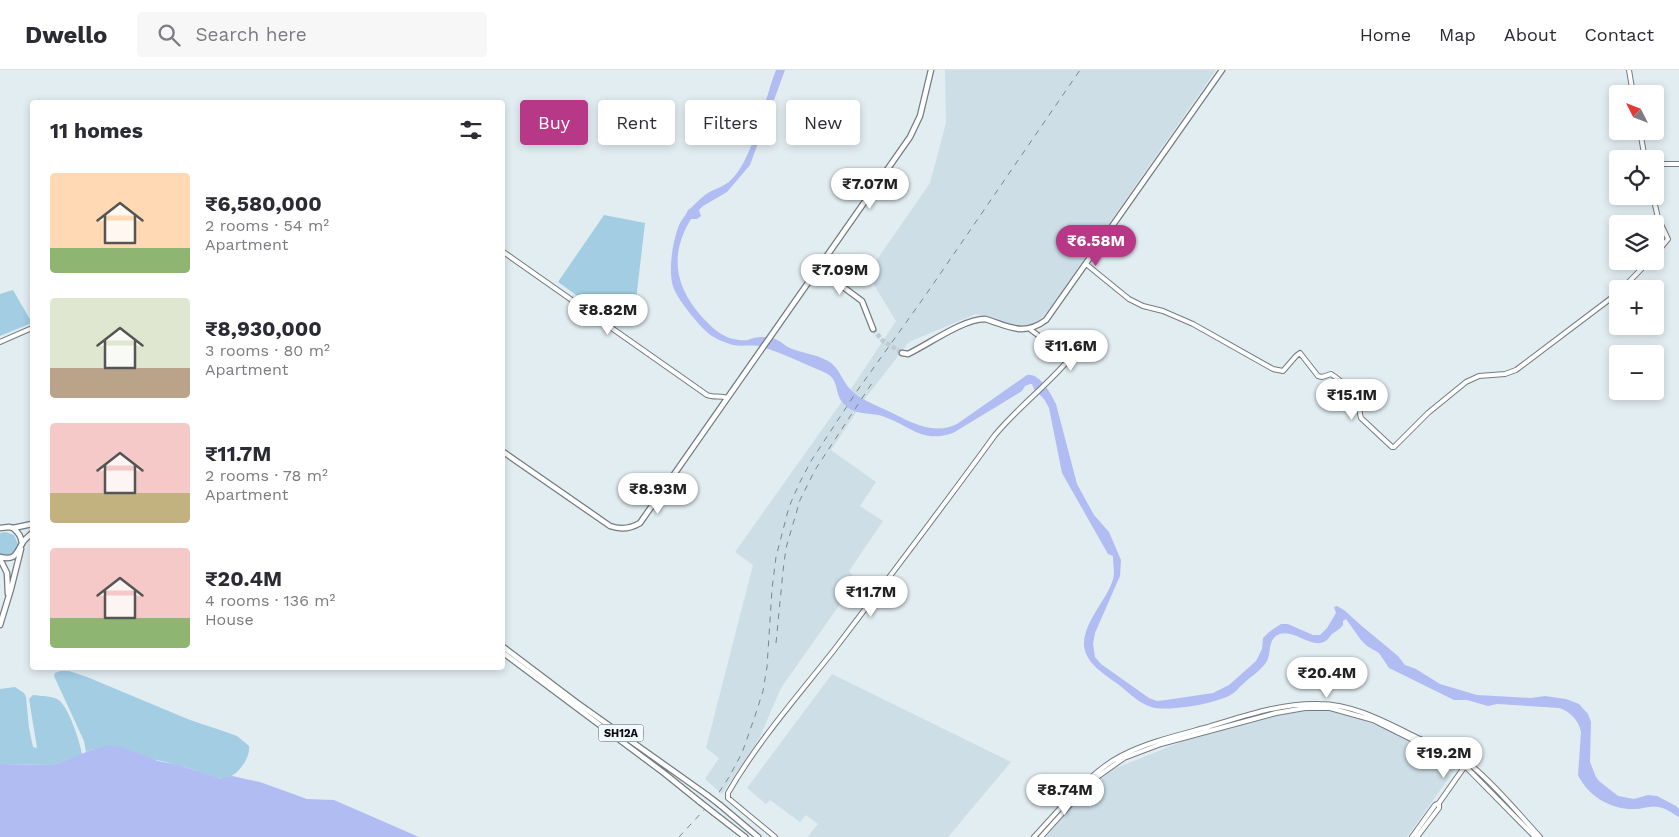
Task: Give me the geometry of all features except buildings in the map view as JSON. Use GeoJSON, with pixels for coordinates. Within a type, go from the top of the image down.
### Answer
{"type":"FeatureCollection","features":[{"type":"Feature","properties":{"kind":"main road"},"geometry":{"type":"LineString","coordinates":[[505,453],[610,526],[620,529],[637,525],[913,132],[920,116],[931,70]]}},
{"type":"Feature","properties":{"kind":"main road"},"geometry":{"type":"LineString","coordinates":[[903,354],[979,319],[1023,330],[1030,330],[1042,324],[1049,317],[1222,70]]}},
{"type":"Feature","properties":{"kind":"main road"},"geometry":{"type":"LineString","coordinates":[[822,262],[828,275],[858,296],[866,308],[873,329]]}},
{"type":"Feature","properties":{"kind":"main road"},"geometry":{"type":"LineString","coordinates":[[811,278],[828,275]]}},
{"type":"Feature","properties":{"kind":"main road"},"geometry":{"type":"LineString","coordinates":[[1,527],[13,528],[30,524]]}},
{"type":"Feature","properties":{"kind":"main road"},"geometry":{"type":"LineString","coordinates":[[0,625],[21,546],[18,532],[13,528]]}},
{"type":"Feature","properties":{"kind":"main road"},"geometry":{"type":"LineString","coordinates":[[8,598],[7,573],[0,558],[13,556],[30,535]]}},
{"type":"Feature","properties":{"kind":"main road","name":"SH12A"},"geometry":{"type":"LineString","coordinates":[[505,648],[568,696],[708,795],[758,837]]}},
{"type":"Feature","properties":{"kind":"main road","name":"SH12A"},"geometry":{"type":"LineString","coordinates":[[505,654],[664,773],[745,837]]}},
{"type":"Feature","properties":{"kind":"street"},"geometry":{"type":"LineString","coordinates":[[1628,70],[1631,85]]}},
{"type":"Feature","properties":{"kind":"street"},"geometry":{"type":"LineString","coordinates":[[1664,164],[1679,164]]}},
{"type":"Feature","properties":{"kind":"street"},"geometry":{"type":"LineString","coordinates":[[1664,230],[1668,239],[1664,244]]}},
{"type":"Feature","properties":{"kind":"street"},"geometry":{"type":"LineString","coordinates":[[505,253],[705,393],[712,397],[722,396],[727,398]]}},
{"type":"Feature","properties":{"kind":"street"},"geometry":{"type":"LineString","coordinates":[[1086,264],[1129,299],[1193,324],[1273,369],[1283,370],[1300,353],[1318,376],[1322,377],[1331,374],[1348,388],[1358,401],[1361,418],[1392,447],[1428,413],[1466,382],[1479,376],[1496,376],[1511,373],[1609,300]]}},
{"type":"Feature","properties":{"kind":"street"},"geometry":{"type":"LineString","coordinates":[[1631,280],[1640,270]]}},
{"type":"Feature","properties":{"kind":"street"},"geometry":{"type":"LineString","coordinates":[[0,342],[30,329]]}},
{"type":"Feature","properties":{"kind":"street"},"geometry":{"type":"LineString","coordinates":[[775,837],[728,798],[728,793],[768,731],[821,667],[995,435],[1013,414],[1072,355],[1058,350],[1030,330]]}},
{"type":"Feature","properties":{"kind":"street"},"geometry":{"type":"LineString","coordinates":[[1089,781],[1107,765],[1122,756],[1175,736],[1288,706],[1331,704],[1353,709],[1379,719],[1463,761],[1477,771],[1540,837]]}},
{"type":"Feature","properties":{"kind":"street"},"geometry":{"type":"LineString","coordinates":[[1041,837],[1085,785],[1085,780],[1089,781],[1124,758],[1161,744],[1243,721],[1316,707],[1330,708],[1373,720],[1465,766],[1535,837]]}},
{"type":"Feature","properties":{"kind":"street"},"geometry":{"type":"LineString","coordinates":[[1412,837],[1465,766]]}},
{"type":"Feature","properties":{"kind":"street"},"geometry":{"type":"LineString","coordinates":[[1034,837],[1085,785]]}},
{"type":"Feature","properties":{"kind":"street"},"geometry":{"type":"LineString","coordinates":[[1417,837],[1439,808],[1439,802]]}},
{"type":"Feature","properties":{"kind":"shaded area"},"geometry":{"type":"Polygon","coordinates":[[[945,70],[1216,70],[1048,311],[1034,325],[1018,327],[976,314],[909,342],[867,396],[831,450],[876,482],[860,506],[883,521],[849,571],[857,580],[781,688],[759,739],[722,794],[705,779],[719,758],[706,748],[753,565],[735,552],[853,386],[896,321],[874,285],[876,261],[930,183],[946,123],[945,70]]]}},
{"type":"Feature","properties":{"kind":"shaded area"},"geometry":{"type":"Polygon","coordinates":[[[604,215],[645,223],[636,300],[630,296],[613,321],[558,282],[604,215]]]}},
{"type":"Feature","properties":{"kind":"shaded area"},"geometry":{"type":"Polygon","coordinates":[[[13,290],[30,320],[30,324],[0,336],[0,294],[13,290]]]}},
{"type":"Feature","properties":{"kind":"shaded area"},"geometry":{"type":"Polygon","coordinates":[[[6,532],[14,535],[18,544],[14,552],[6,556],[0,555],[0,533],[6,532]]]}},
{"type":"Feature","properties":{"kind":"shaded area"},"geometry":{"type":"Polygon","coordinates":[[[69,671],[87,677],[190,720],[237,736],[249,746],[245,762],[232,776],[222,779],[186,767],[149,758],[94,749],[86,752],[84,741],[54,676],[55,673],[69,671]]]}},
{"type":"Feature","properties":{"kind":"shaded area"},"geometry":{"type":"Polygon","coordinates":[[[832,674],[1011,762],[948,837],[809,837],[818,824],[806,815],[800,822],[770,800],[766,804],[747,788],[832,674]]]}},
{"type":"Feature","properties":{"kind":"shaded area"},"geometry":{"type":"Polygon","coordinates":[[[15,687],[24,693],[26,697],[33,747],[37,748],[29,699],[33,695],[57,699],[61,702],[69,715],[82,754],[53,765],[0,764],[0,689],[15,687]]]}},
{"type":"Feature","properties":{"kind":"shaded area"},"geometry":{"type":"Polygon","coordinates":[[[1317,709],[1358,718],[1393,732],[1458,765],[1407,837],[1046,837],[1078,797],[1113,769],[1186,740],[1273,715],[1317,709]]]}},
{"type":"Feature","properties":{"kind":"water"},"geometry":{"type":"Polygon","coordinates":[[[776,70],[785,70],[774,100],[767,100],[776,70]]]}},
{"type":"Feature","properties":{"kind":"water"},"geometry":{"type":"Polygon","coordinates":[[[751,145],[757,145],[750,165],[727,192],[699,210],[701,216],[697,219],[691,219],[684,232],[680,245],[678,270],[686,294],[693,306],[713,328],[730,338],[748,340],[758,337],[772,338],[790,348],[822,358],[834,366],[850,389],[858,396],[903,419],[930,428],[948,427],[957,424],[1027,375],[1032,375],[1041,381],[1056,404],[1077,484],[1094,515],[1109,532],[1121,560],[1120,576],[1095,633],[1093,644],[1095,657],[1101,664],[1149,698],[1157,701],[1213,693],[1229,685],[1256,661],[1262,649],[1263,638],[1269,632],[1281,624],[1288,624],[1313,635],[1320,635],[1327,628],[1336,613],[1334,607],[1337,606],[1398,656],[1405,665],[1416,669],[1440,684],[1477,695],[1531,698],[1545,696],[1566,699],[1579,704],[1588,714],[1591,722],[1590,762],[1599,781],[1618,796],[1634,799],[1648,795],[1657,796],[1676,806],[1679,809],[1679,817],[1655,807],[1626,809],[1617,807],[1594,795],[1582,783],[1578,775],[1581,732],[1576,720],[1567,711],[1559,708],[1497,704],[1488,706],[1467,700],[1454,700],[1389,668],[1379,653],[1361,640],[1346,619],[1343,621],[1341,628],[1321,643],[1315,643],[1289,634],[1276,636],[1271,642],[1265,664],[1225,698],[1180,708],[1151,707],[1138,700],[1102,673],[1092,663],[1085,651],[1085,635],[1088,625],[1112,582],[1114,574],[1113,556],[1108,554],[1062,473],[1049,408],[1032,384],[1025,386],[1022,391],[953,433],[942,436],[924,435],[882,416],[857,412],[848,408],[841,400],[833,380],[826,373],[763,347],[733,345],[714,337],[696,321],[685,307],[674,289],[671,274],[673,246],[680,223],[688,210],[700,199],[731,180],[746,158],[751,145]]]}},
{"type":"Feature","properties":{"kind":"water"},"geometry":{"type":"Polygon","coordinates":[[[106,746],[122,747],[158,761],[179,765],[221,779],[232,776],[260,782],[307,799],[334,800],[419,837],[0,837],[0,764],[53,765],[106,746]]]}},
{"type":"Feature","properties":{"kind":"tunnel"},"geometry":{"type":"LineString","coordinates":[[873,329],[882,340],[902,353]]}},
{"type":"Feature","properties":{"kind":"railway"},"geometry":{"type":"LineString","coordinates":[[679,837],[716,797],[729,777],[742,753],[755,716],[763,691],[767,667],[776,557],[789,507],[811,461],[857,391],[925,296],[1080,70]]}},
{"type":"Feature","properties":{"kind":"railway"},"geometry":{"type":"LineString","coordinates":[[776,643],[786,548],[800,500],[815,470],[874,380]]}}]}
